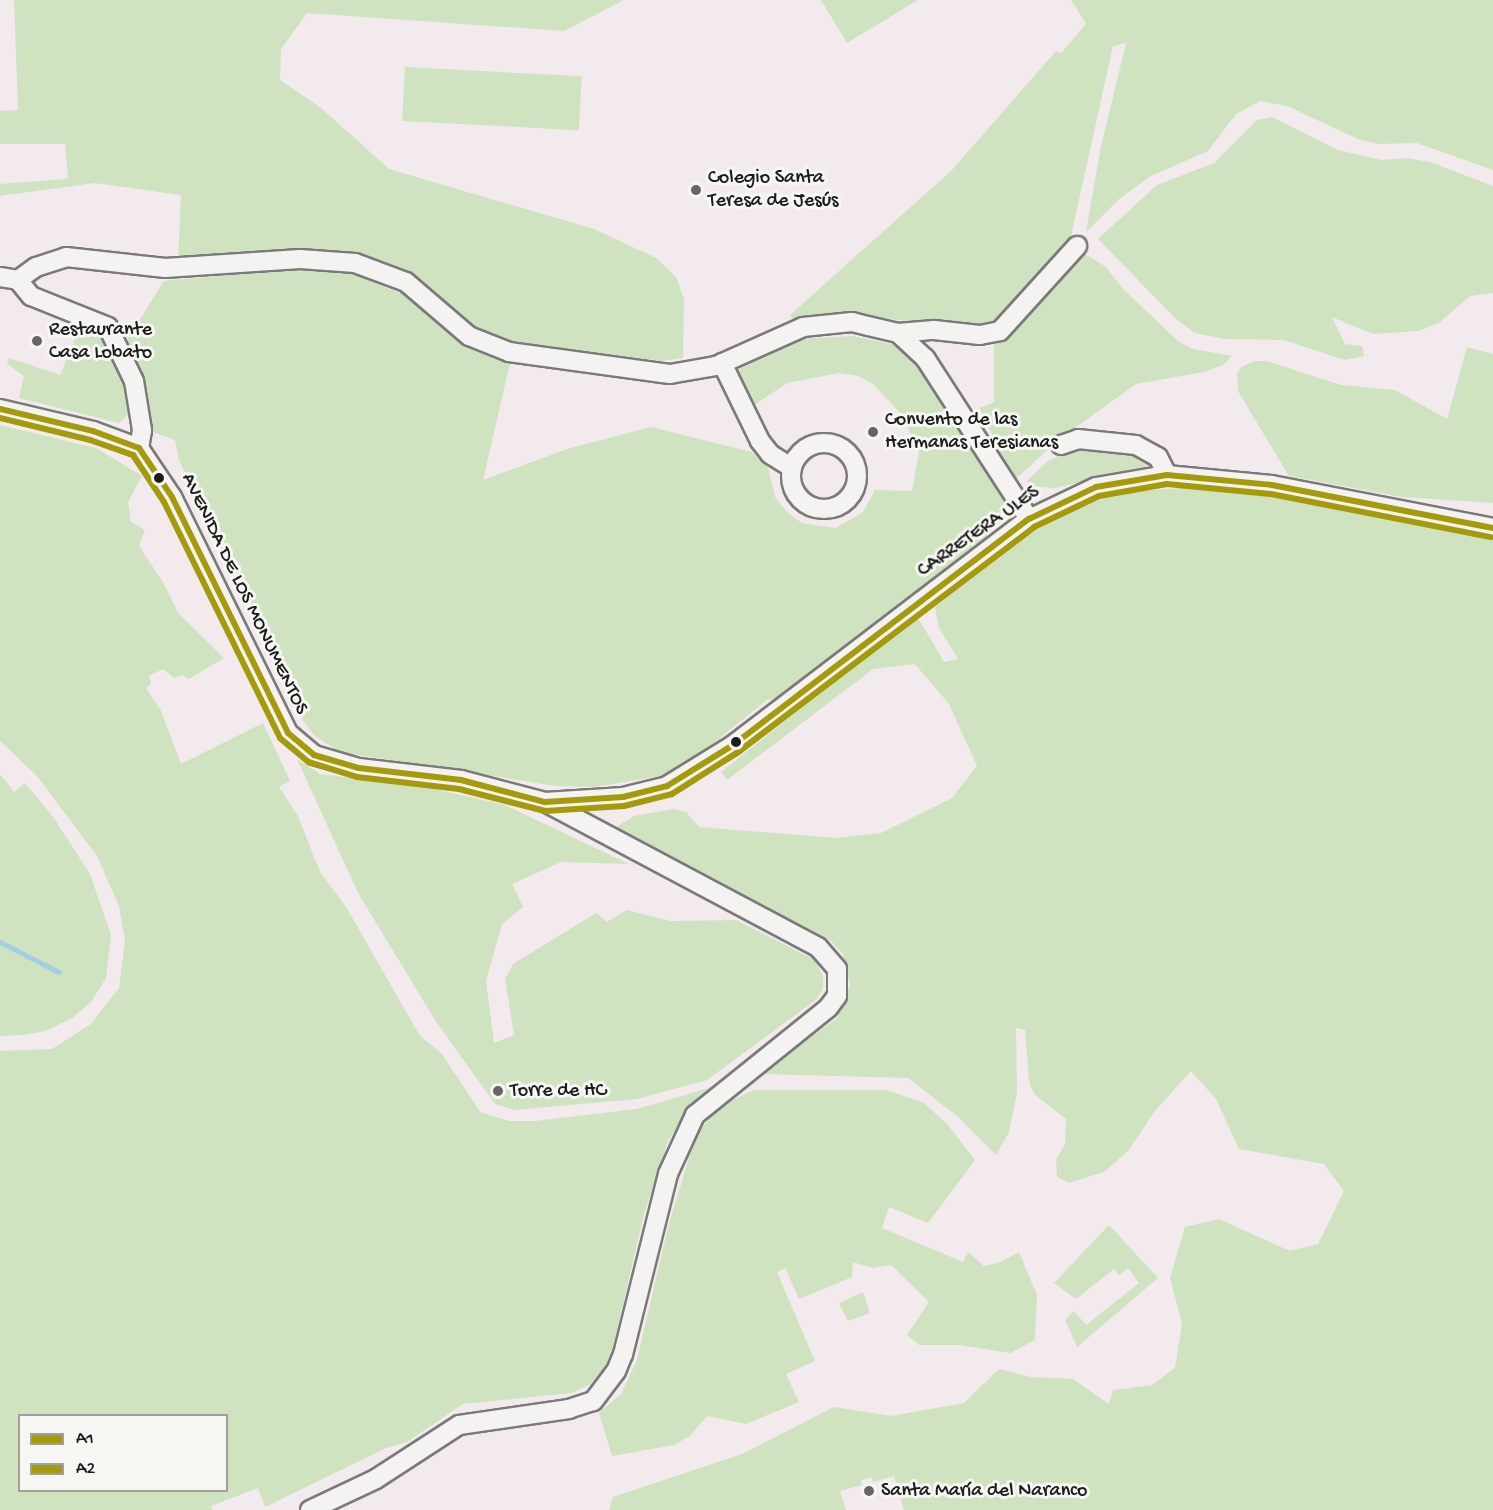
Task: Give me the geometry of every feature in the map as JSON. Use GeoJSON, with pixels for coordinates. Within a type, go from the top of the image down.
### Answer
{"type":"FeatureCollection","features":[{"type":"Feature","properties":{"kind":"street"},"geometry":{"type":"LineString","coordinates":[[18,280],[36,267],[66,256],[165,268],[300,259],[355,262],[406,282],[469,336],[509,352],[670,374],[722,363],[803,327],[852,322],[898,333],[934,330],[980,335],[1000,331],[1077,246]]}},
{"type":"Feature","properties":{"kind":"street"},"geometry":{"type":"LineString","coordinates":[[0,277],[18,280],[30,296],[108,327],[134,381],[142,429],[138,448],[93,431],[0,410]]}},
{"type":"Feature","properties":{"kind":"street"},"geometry":{"type":"LineString","coordinates":[[898,333],[925,358],[1029,519]]}},
{"type":"Feature","properties":{"kind":"street"},"geometry":{"type":"LineString","coordinates":[[722,363],[760,441],[770,454],[792,468]]}},
{"type":"Feature","properties":{"kind":"street"},"geometry":{"type":"LineString","coordinates":[[1061,446],[1078,439],[1136,445],[1158,457],[1167,475]]}},
{"type":"Feature","properties":{"kind":"street","name":"AVENIDA DE LOS MONUMENTOS"},"geometry":{"type":"LineString","coordinates":[[138,448],[172,497],[288,733],[314,755],[359,768],[461,780],[545,802],[818,947],[837,969],[837,996],[818,1018],[695,1115],[668,1174],[623,1354],[616,1371],[593,1401],[569,1409],[459,1425],[376,1479],[310,1510]]}},
{"type":"Feature","properties":{"kind":"street","name":"CARRETERA ULES"},"geometry":{"type":"LineString","coordinates":[[545,802],[623,797],[668,786],[733,745],[1029,519],[1096,487],[1167,475],[1272,485],[1493,528]]}},
{"type":"Feature","properties":{"kind":"green space"},"geometry":{"type":"Polygon","coordinates":[[[14,0],[624,0],[564,31],[307,13],[281,49],[280,80],[321,108],[389,169],[594,229],[656,258],[676,277],[684,299],[683,358],[661,361],[510,341],[480,330],[407,273],[348,253],[309,250],[178,260],[181,195],[95,183],[0,196],[0,184],[68,179],[65,144],[0,144],[0,111],[18,110],[14,0]]]}},
{"type":"Feature","properties":{"kind":"green space"},"geometry":{"type":"Polygon","coordinates":[[[821,0],[918,0],[847,43],[821,0]]]}},
{"type":"Feature","properties":{"kind":"green space"},"geometry":{"type":"Polygon","coordinates":[[[1071,0],[1493,0],[1493,170],[1417,143],[1379,144],[1358,139],[1287,106],[1260,101],[1236,114],[1208,151],[1151,176],[1119,199],[1086,232],[1100,151],[1126,43],[1113,46],[1069,245],[1043,267],[1001,320],[981,328],[932,319],[921,323],[853,314],[814,315],[795,321],[790,315],[952,170],[1056,51],[1061,53],[1086,24],[1071,0]]]}},
{"type":"Feature","properties":{"kind":"green space"},"geometry":{"type":"Polygon","coordinates":[[[405,67],[582,76],[579,130],[402,121],[405,67]]]}},
{"type":"Feature","properties":{"kind":"green space"},"geometry":{"type":"Polygon","coordinates":[[[1272,117],[1338,150],[1381,160],[1406,158],[1430,162],[1493,186],[1493,293],[1470,296],[1440,322],[1419,331],[1373,334],[1332,317],[1345,344],[1362,346],[1364,356],[1345,360],[1284,340],[1224,339],[1195,333],[1177,320],[1098,239],[1157,185],[1214,163],[1257,120],[1272,117]]]}},
{"type":"Feature","properties":{"kind":"green space"},"geometry":{"type":"Polygon","coordinates":[[[1085,254],[1106,267],[1123,289],[1179,342],[1193,349],[1232,356],[1223,365],[1204,372],[1136,384],[1057,441],[1017,478],[1007,468],[980,408],[994,402],[994,341],[1078,255],[1085,254]]]}},
{"type":"Feature","properties":{"kind":"green space"},"geometry":{"type":"Polygon","coordinates":[[[303,268],[345,271],[407,296],[462,343],[510,363],[483,480],[570,448],[651,427],[752,452],[768,467],[775,497],[788,513],[802,523],[836,528],[863,512],[875,490],[912,491],[919,453],[903,416],[873,384],[858,376],[839,373],[787,383],[753,406],[737,370],[801,339],[852,336],[901,346],[916,363],[1003,494],[1006,506],[1004,518],[985,538],[798,683],[775,700],[768,699],[690,762],[661,776],[594,787],[556,786],[339,752],[314,735],[295,710],[179,460],[175,440],[153,432],[145,389],[127,340],[164,281],[303,268]]]}},
{"type":"Feature","properties":{"kind":"green space"},"geometry":{"type":"Polygon","coordinates":[[[81,325],[102,334],[126,378],[132,411],[119,423],[19,398],[24,376],[7,364],[9,358],[60,375],[81,325]]]}},
{"type":"Feature","properties":{"kind":"green space"},"geometry":{"type":"Polygon","coordinates":[[[1467,347],[1493,354],[1493,503],[1402,497],[1289,476],[1238,391],[1237,374],[1241,367],[1255,361],[1267,361],[1341,385],[1395,390],[1447,419],[1467,347]]]}},
{"type":"Feature","properties":{"kind":"green space"},"geometry":{"type":"Polygon","coordinates":[[[0,425],[96,448],[142,476],[128,502],[131,522],[145,530],[139,546],[163,582],[178,613],[224,658],[189,679],[182,675],[174,678],[163,669],[149,676],[151,684],[146,688],[161,711],[181,764],[263,723],[290,781],[279,787],[298,816],[320,872],[346,907],[420,1036],[442,1054],[480,1112],[509,1121],[535,1121],[637,1109],[712,1087],[693,1104],[668,1141],[644,1214],[613,1347],[605,1367],[589,1385],[571,1393],[463,1404],[407,1442],[386,1448],[265,1507],[258,1488],[211,1506],[212,1510],[0,1510],[0,1051],[52,1049],[91,1024],[119,988],[125,941],[119,906],[97,856],[37,776],[0,741],[0,425]]]}},
{"type":"Feature","properties":{"kind":"green space"},"geometry":{"type":"Polygon","coordinates":[[[1078,446],[1144,454],[1153,465],[1055,488],[1030,486],[1027,481],[1047,462],[1078,446]]]}},
{"type":"Feature","properties":{"kind":"green space"},"geometry":{"type":"Polygon","coordinates":[[[1197,487],[1237,490],[1493,539],[1493,1510],[904,1510],[894,1476],[873,1482],[871,1477],[861,1480],[862,1485],[840,1491],[846,1510],[609,1510],[613,1497],[742,1454],[834,1407],[891,1416],[964,1403],[999,1369],[1031,1377],[1073,1379],[1109,1404],[1113,1390],[1152,1385],[1175,1368],[1182,1324],[1170,1278],[1185,1227],[1219,1219],[1290,1251],[1318,1244],[1344,1191],[1324,1164],[1239,1149],[1216,1099],[1191,1071],[1155,1111],[1128,1151],[1104,1172],[1069,1183],[1057,1177],[1056,1160],[1065,1144],[1066,1119],[1034,1094],[1029,1081],[1025,1030],[1016,1028],[1017,1093],[1009,1132],[996,1155],[957,1116],[908,1078],[760,1074],[837,1018],[850,985],[843,954],[831,941],[613,829],[634,816],[674,809],[686,812],[699,827],[837,838],[881,833],[952,798],[977,766],[949,704],[915,664],[873,669],[727,780],[721,772],[917,616],[944,662],[958,659],[939,628],[935,607],[1022,539],[1065,512],[1104,498],[1139,491],[1197,487]]]}},
{"type":"Feature","properties":{"kind":"green space"},"geometry":{"type":"Polygon","coordinates":[[[297,759],[320,774],[434,789],[505,805],[629,864],[561,862],[512,884],[523,907],[502,924],[486,981],[494,1043],[514,1035],[505,979],[513,964],[596,913],[607,922],[627,910],[670,921],[736,920],[815,960],[823,976],[823,988],[817,999],[707,1080],[637,1099],[514,1110],[495,1104],[435,1020],[358,893],[297,759]]]}},
{"type":"Feature","properties":{"kind":"green space"},"geometry":{"type":"Polygon","coordinates":[[[0,774],[14,792],[25,783],[54,818],[90,874],[111,935],[106,978],[91,1002],[71,1019],[45,1031],[23,1035],[0,1036],[0,774]]]}},
{"type":"Feature","properties":{"kind":"green space"},"geometry":{"type":"Polygon","coordinates":[[[754,1090],[887,1090],[924,1103],[947,1124],[975,1160],[928,1223],[889,1207],[882,1228],[963,1262],[968,1252],[984,1266],[1001,1262],[1019,1252],[1037,1295],[1035,1340],[1010,1353],[959,1345],[919,1345],[907,1335],[929,1302],[891,1265],[873,1268],[853,1262],[852,1277],[799,1299],[785,1268],[777,1272],[815,1361],[786,1374],[799,1402],[746,1424],[707,1416],[690,1436],[674,1445],[612,1456],[599,1413],[621,1394],[637,1360],[668,1227],[693,1145],[701,1128],[724,1104],[754,1090]]]}},
{"type":"Feature","properties":{"kind":"green space"},"geometry":{"type":"Polygon","coordinates":[[[1109,1225],[1158,1278],[1077,1347],[1065,1320],[1074,1311],[1086,1325],[1139,1283],[1128,1268],[1119,1275],[1114,1269],[1076,1299],[1054,1283],[1109,1225]]]}},
{"type":"Feature","properties":{"kind":"green space"},"geometry":{"type":"Polygon","coordinates":[[[863,1292],[870,1313],[848,1321],[839,1303],[863,1292]]]}},
{"type":"Feature","properties":{"kind":"waterway"},"geometry":{"type":"LineString","coordinates":[[0,942],[59,972]]}},
{"type":"Feature","properties":{"kind":"transit line","name":"A1"},"geometry":{"type":"LineString","coordinates":[[0,409],[93,431],[139,448],[172,497],[288,733],[314,755],[359,768],[461,780],[545,802],[623,797],[667,786],[733,745],[1029,519],[1096,487],[1167,475],[1272,485],[1493,528]]}},
{"type":"Feature","properties":{"kind":"transit line","name":"A2"},"geometry":{"type":"LineString","coordinates":[[0,418],[90,440],[133,455],[164,502],[280,738],[309,762],[357,777],[459,789],[545,811],[624,806],[672,794],[738,752],[1034,527],[1099,496],[1167,484],[1271,494],[1491,537]]}},
{"type":"Feature","properties":{"kind":"place","name":"Colegio Santa Teresa de Jesús"},"geometry":{"type":"Point","coordinates":[696,190]}},
{"type":"Feature","properties":{"kind":"place","name":"Restaurante Casa Lobato"},"geometry":{"type":"Point","coordinates":[37,341]}},
{"type":"Feature","properties":{"kind":"place","name":"Convento de las Hermanas Teresianas"},"geometry":{"type":"Point","coordinates":[873,432]}},
{"type":"Feature","properties":{"kind":"place","name":"Torre de HC"},"geometry":{"type":"Point","coordinates":[498,1091]}},
{"type":"Feature","properties":{"kind":"place","name":"Santa María del Naranco"},"geometry":{"type":"Point","coordinates":[869,1491]}}]}
